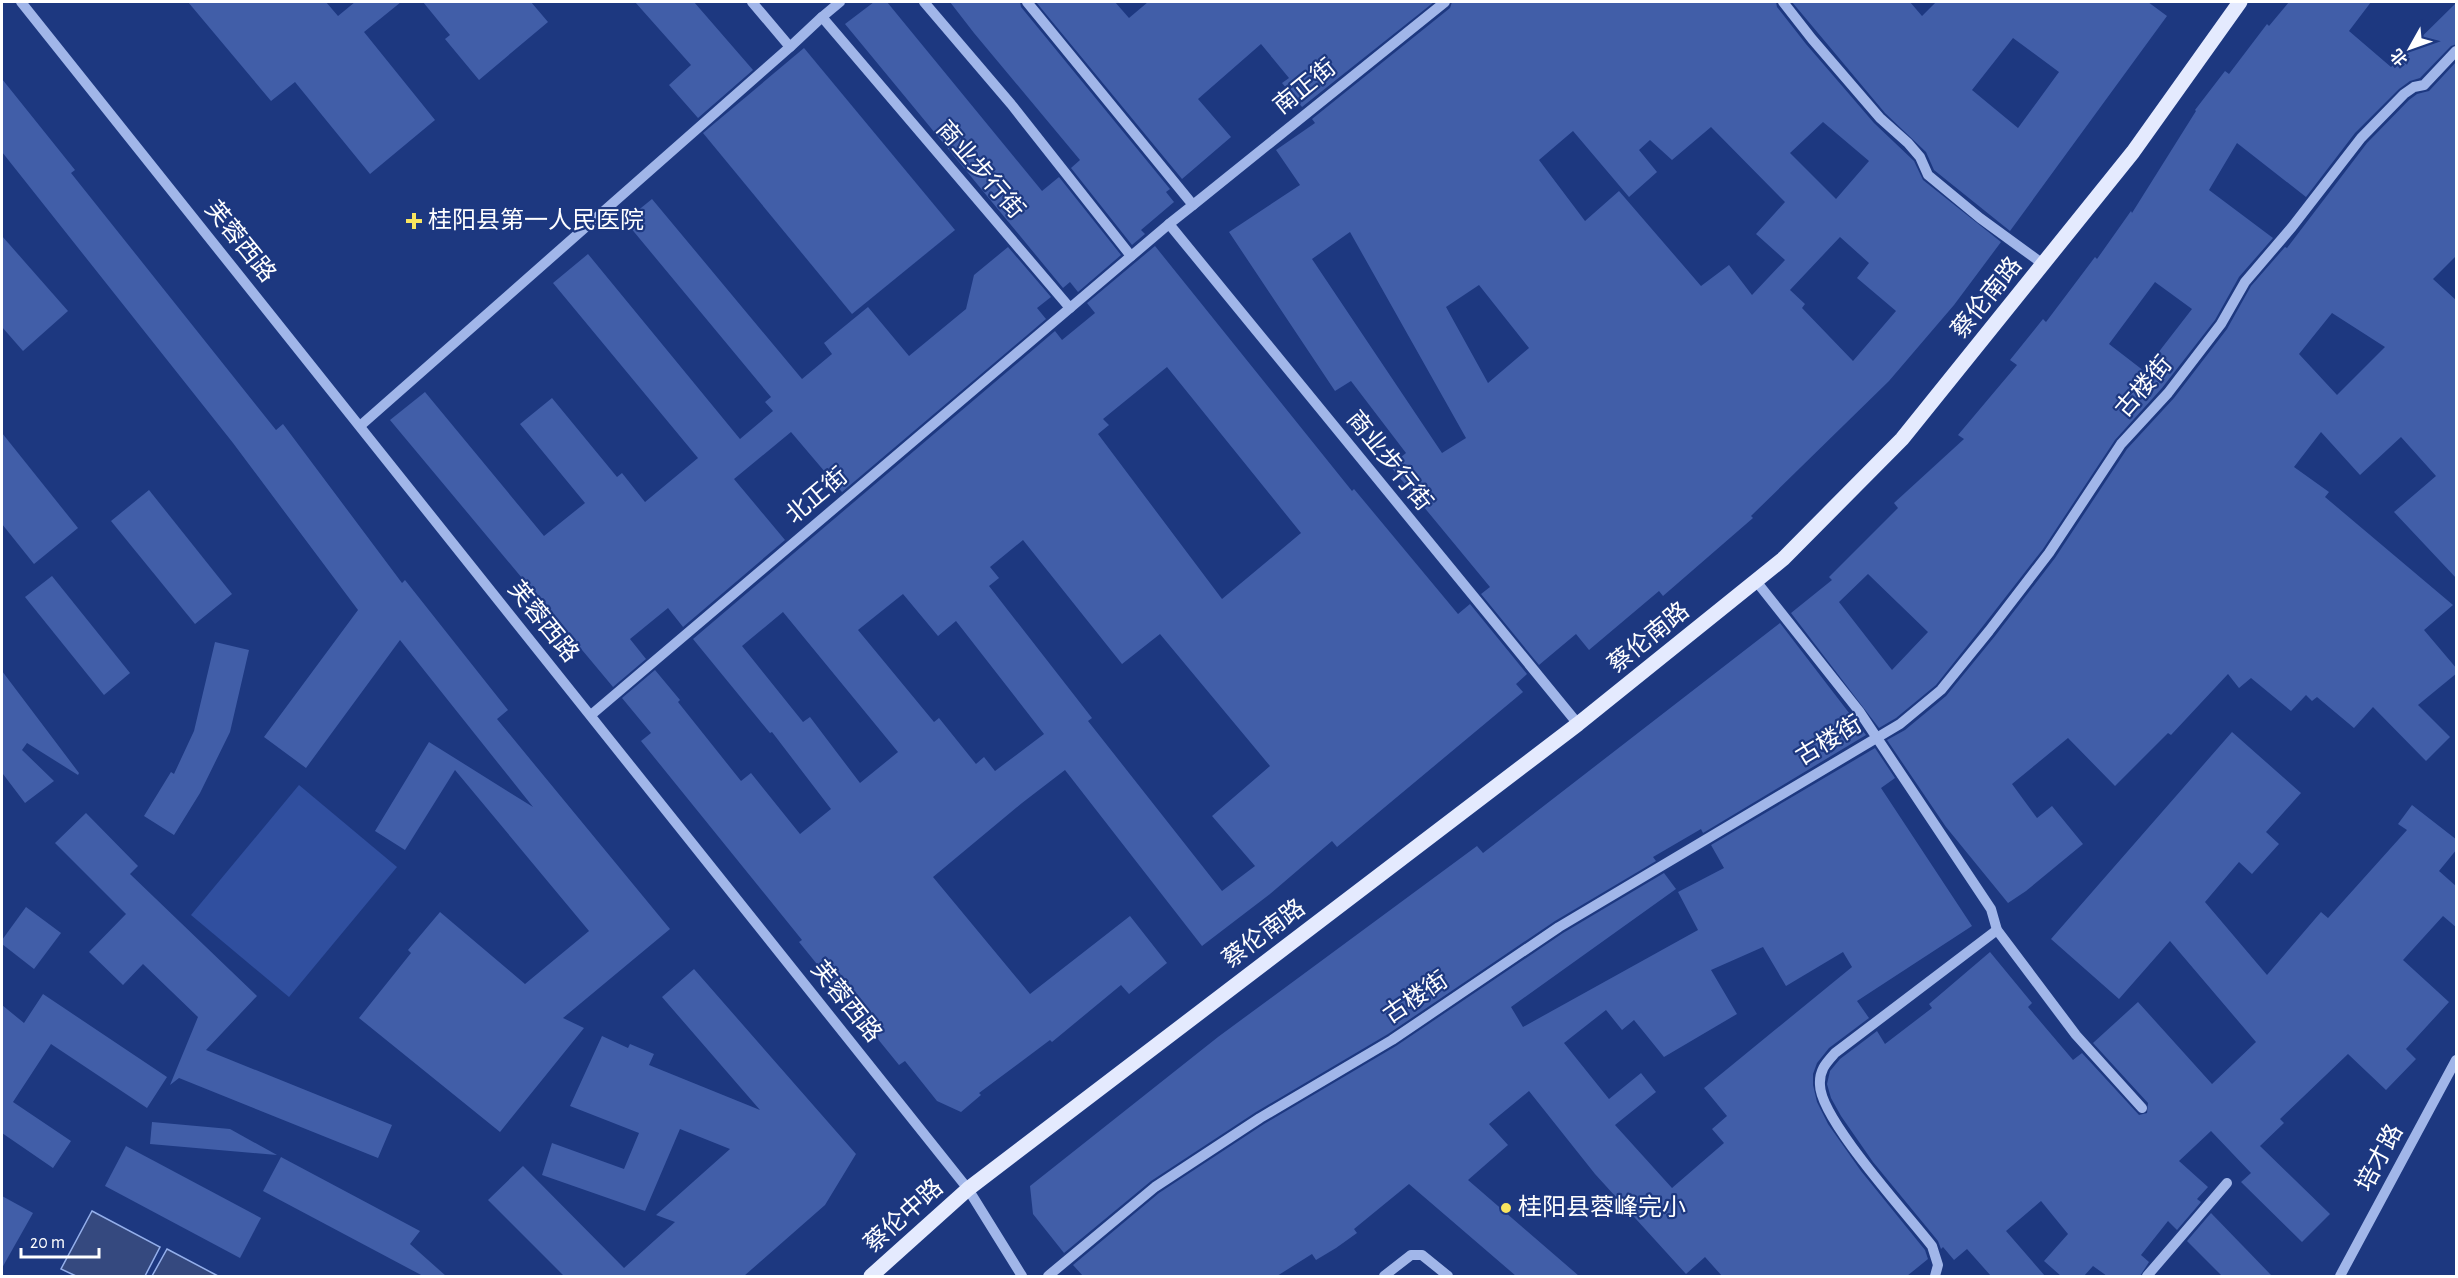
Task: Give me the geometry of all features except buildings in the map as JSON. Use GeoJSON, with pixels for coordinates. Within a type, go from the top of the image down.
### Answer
{"type":"FeatureCollection","features":[{"type":"Feature","properties":{"kind":"main road","name":"蔡伦南路"},"geometry":{"type":"LineString","coordinates":[[968,1189],[1578,724],[1783,559],[1902,439],[2133,152],[2240,2]]}},
{"type":"Feature","properties":{"kind":"main road","name":"蔡伦中路"},"geometry":{"type":"LineString","coordinates":[[871,1276],[968,1189]]}},
{"type":"Feature","properties":{"kind":"street","name":"芙蓉西路"},"geometry":{"type":"LineString","coordinates":[[21,2],[968,1189],[1022,1276]]}},
{"type":"Feature","properties":{"kind":"street"},"geometry":{"type":"LineString","coordinates":[[752,2],[790,47]]}},
{"type":"Feature","properties":{"kind":"street"},"geometry":{"type":"LineString","coordinates":[[360,426],[840,2]]}},
{"type":"Feature","properties":{"kind":"street"},"geometry":{"type":"LineString","coordinates":[[924,2],[1011,104],[1131,256]]}},
{"type":"Feature","properties":{"kind":"street"},"geometry":{"type":"LineString","coordinates":[[1027,2],[1193,205],[1070,308]]}},
{"type":"Feature","properties":{"kind":"street","name":"南正街"},"geometry":{"type":"LineString","coordinates":[[1193,205],[1445,2]]}},
{"type":"Feature","properties":{"kind":"street"},"geometry":{"type":"LineString","coordinates":[[1783,2],[1880,118],[1920,157],[1928,175],[1980,219],[2043,264]]}},
{"type":"Feature","properties":{"kind":"street","name":"商业步行街"},"geometry":{"type":"LineString","coordinates":[[822,17],[1070,308]]}},
{"type":"Feature","properties":{"kind":"street","name":"古楼街"},"geometry":{"type":"LineString","coordinates":[[1048,1276],[1165,1180],[1260,1118],[1392,1040],[1559,927],[1900,724],[1941,690],[2049,553],[2121,444],[2168,393],[2221,324],[2245,282],[2292,227],[2361,138],[2404,94],[2414,87],[2424,85],[2457,51]]}},
{"type":"Feature","properties":{"kind":"street","name":"商业步行街"},"geometry":{"type":"LineString","coordinates":[[1169,224],[1578,724]]}},
{"type":"Feature","properties":{"kind":"street","name":"北正街"},"geometry":{"type":"LineString","coordinates":[[591,715],[1070,308]]}},
{"type":"Feature","properties":{"kind":"street"},"geometry":{"type":"LineString","coordinates":[[1755,581],[1877,737],[1991,909],[1997,930],[2076,1035],[2142,1108]]}},
{"type":"Feature","properties":{"kind":"street"},"geometry":{"type":"LineString","coordinates":[[1935,1276],[1938,1265],[1932,1246],[1844,1136],[1827,1110],[1820,1087],[1821,1069],[1835,1053],[1997,930]]}},
{"type":"Feature","properties":{"kind":"street","name":"培才路"},"geometry":{"type":"LineString","coordinates":[[2340,1276],[2457,1060]]}},
{"type":"Feature","properties":{"kind":"street"},"geometry":{"type":"LineString","coordinates":[[2147,1276],[2227,1183]]}},
{"type":"Feature","properties":{"kind":"street"},"geometry":{"type":"LineString","coordinates":[[1384,1276],[1411,1255],[1422,1255],[1448,1276]]}},
{"type":"Feature","properties":{"kind":"shaded area"},"geometry":{"type":"Polygon","coordinates":[[[299,785],[397,867],[289,997],[191,915],[299,785]]]}},
{"type":"Feature","properties":{"kind":"shaded area"},"geometry":{"type":"Polygon","coordinates":[[[92,1211],[160,1247],[145,1276],[76,1276],[61,1269],[92,1211]]]}},
{"type":"Feature","properties":{"kind":"shaded area"},"geometry":{"type":"Polygon","coordinates":[[[167,1249],[218,1276],[152,1276],[167,1249]]]}},
{"type":"Feature","properties":{"kind":"place","name":"桂阳县第一人民医院"},"geometry":{"type":"Point","coordinates":[414,221]}},
{"type":"Feature","properties":{"kind":"place","name":"桂阳县蓉峰完小"},"geometry":{"type":"Point","coordinates":[1506,1208]}}]}
